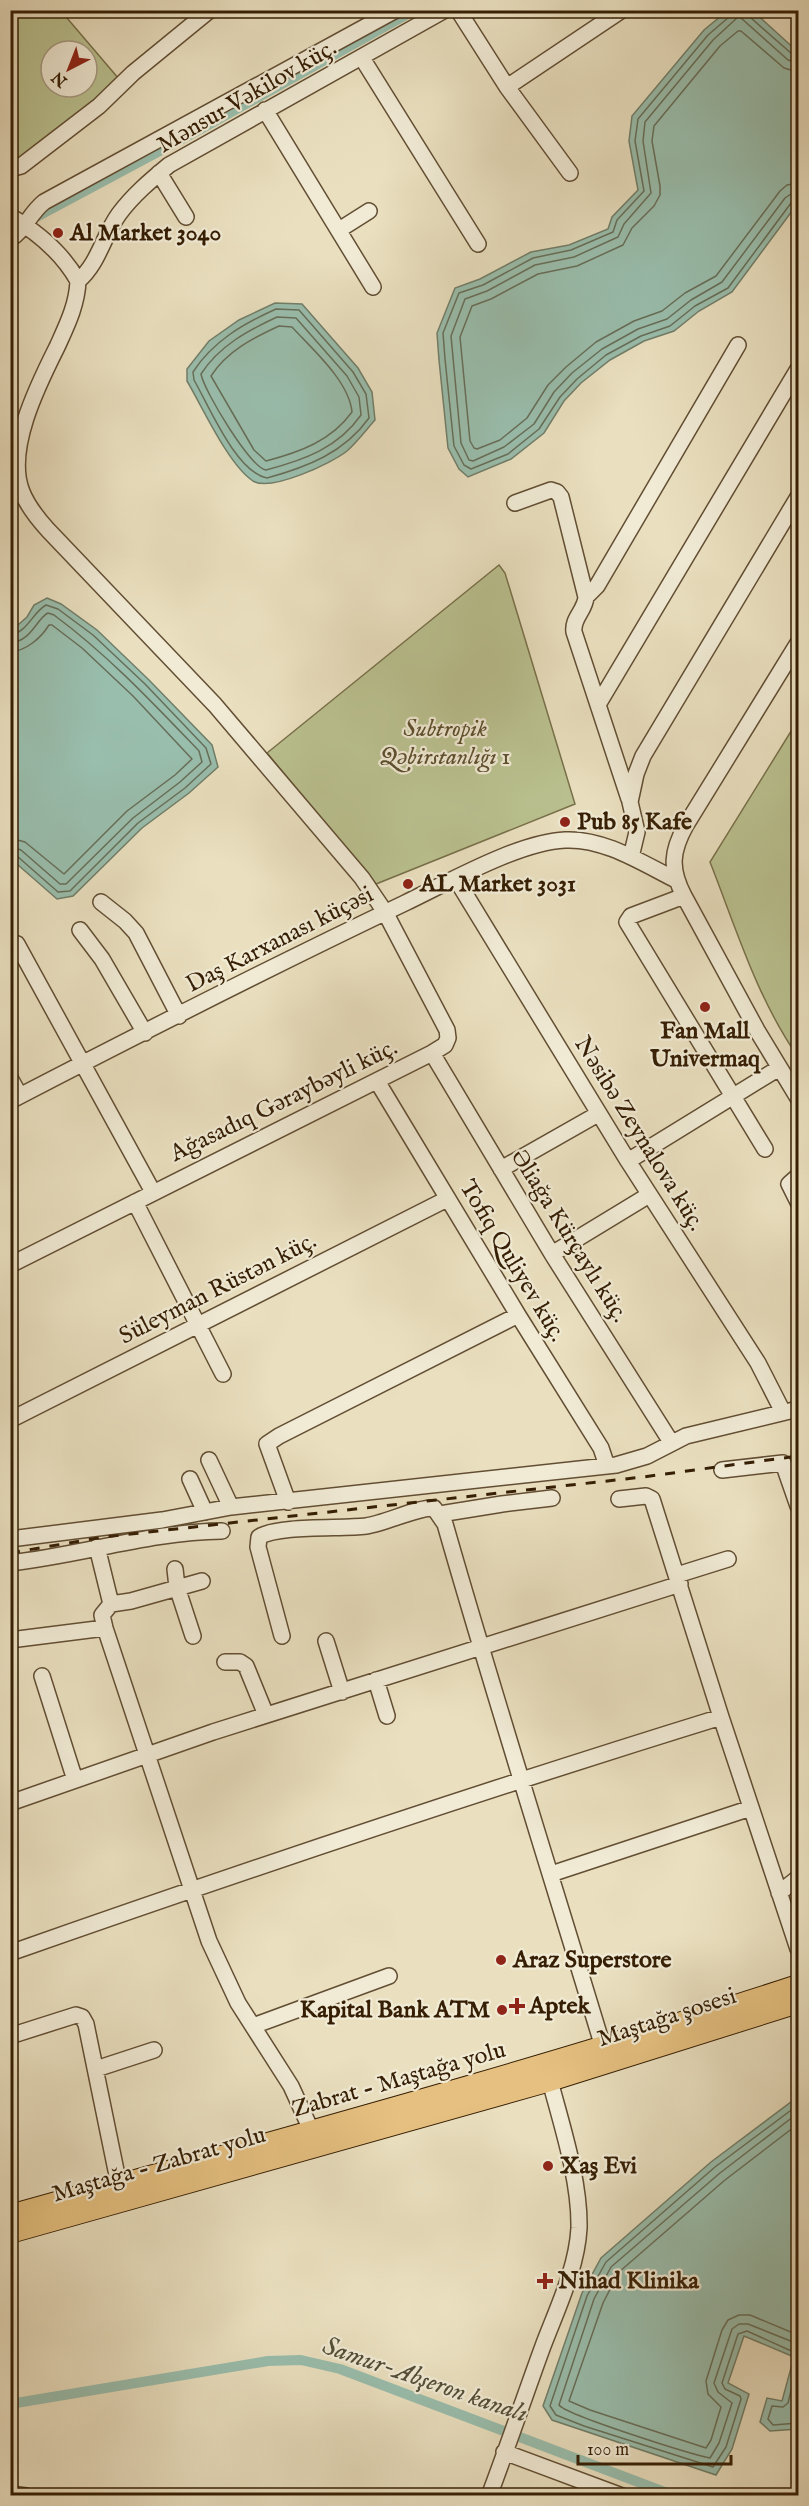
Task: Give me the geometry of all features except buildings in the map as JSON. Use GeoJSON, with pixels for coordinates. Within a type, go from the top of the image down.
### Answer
{"type":"FeatureCollection","features":[{"type":"Feature","properties":{"kind":"main road","name":"Zabrat - Maştağa yolu"},"geometry":{"type":"LineString","coordinates":[[10,2215],[312,2132],[548,2072],[603,2047],[798,1985]]}},
{"type":"Feature","properties":{"kind":"main road","name":"Maştağa şosesi"},"geometry":{"type":"LineString","coordinates":[[548,2072],[798,2003]]}},
{"type":"Feature","properties":{"kind":"main road","name":"Maştağa - Zabrat yolu"},"geometry":{"type":"LineString","coordinates":[[10,2233],[529,2087],[548,2072]]}},
{"type":"Feature","properties":{"kind":"street"},"geometry":{"type":"LineString","coordinates":[[10,169],[21,166],[99,106],[133,73],[210,10]]}},
{"type":"Feature","properties":{"kind":"street"},"geometry":{"type":"LineString","coordinates":[[10,239],[17,235],[34,210],[44,202],[396,10]]}},
{"type":"Feature","properties":{"kind":"street","name":"Mənsur Vəkilov küç."},"geometry":{"type":"LineString","coordinates":[[78,281],[93,266],[118,215],[169,165],[445,10]]}},
{"type":"Feature","properties":{"kind":"street"},"geometry":{"type":"LineString","coordinates":[[458,10],[507,87],[570,173]]}},
{"type":"Feature","properties":{"kind":"street"},"geometry":{"type":"LineString","coordinates":[[507,87],[622,10]]}},
{"type":"Feature","properties":{"kind":"street"},"geometry":{"type":"LineString","coordinates":[[357,32],[366,56],[478,244]]}},
{"type":"Feature","properties":{"kind":"street"},"geometry":{"type":"LineString","coordinates":[[236,98],[247,120]]}},
{"type":"Feature","properties":{"kind":"street"},"geometry":{"type":"LineString","coordinates":[[265,110],[373,287]]}},
{"type":"Feature","properties":{"kind":"street"},"geometry":{"type":"LineString","coordinates":[[187,126],[199,147]]}},
{"type":"Feature","properties":{"kind":"street"},"geometry":{"type":"LineString","coordinates":[[159,173],[186,218]]}},
{"type":"Feature","properties":{"kind":"street"},"geometry":{"type":"LineString","coordinates":[[339,230],[369,211]]}},
{"type":"Feature","properties":{"kind":"street"},"geometry":{"type":"LineString","coordinates":[[10,216],[25,225],[63,260],[78,281],[75,305],[23,428],[14,490],[48,530],[215,705],[344,856],[385,912]]}},
{"type":"Feature","properties":{"kind":"street"},"geometry":{"type":"LineString","coordinates":[[586,597],[597,586],[738,345]]}},
{"type":"Feature","properties":{"kind":"street"},"geometry":{"type":"LineString","coordinates":[[598,703],[798,369]]}},
{"type":"Feature","properties":{"kind":"street"},"geometry":{"type":"LineString","coordinates":[[515,503],[551,490],[557,492],[561,497],[586,597],[585,605],[573,626],[630,802],[637,832],[631,857]]}},
{"type":"Feature","properties":{"kind":"street"},"geometry":{"type":"LineString","coordinates":[[630,802],[636,774],[643,756],[798,497]]}},
{"type":"Feature","properties":{"kind":"street"},"geometry":{"type":"LineString","coordinates":[[798,643],[680,836],[674,858],[676,880],[684,896],[779,1068],[798,1098]]}},
{"type":"Feature","properties":{"kind":"street","name":"Daş Karxanası küçəsi"},"geometry":{"type":"LineString","coordinates":[[15,1099],[385,912],[523,849],[553,841],[584,841],[631,857],[676,880]]}},
{"type":"Feature","properties":{"kind":"street","name":"Nəsibə Zeynalova küç."},"geometry":{"type":"LineString","coordinates":[[456,879],[649,1195],[791,1411]]}},
{"type":"Feature","properties":{"kind":"street"},"geometry":{"type":"LineString","coordinates":[[684,896],[632,916],[627,922],[765,1149]]}},
{"type":"Feature","properties":{"kind":"street"},"geometry":{"type":"LineString","coordinates":[[101,902],[136,933],[179,1016]]}},
{"type":"Feature","properties":{"kind":"street","name":"Ağasadıq Gəraybəyli küç."},"geometry":{"type":"LineString","coordinates":[[10,1265],[445,1045],[448,1038],[447,1030],[385,912]]}},
{"type":"Feature","properties":{"kind":"street"},"geometry":{"type":"LineString","coordinates":[[80,930],[102,959],[145,1033]]}},
{"type":"Feature","properties":{"kind":"street"},"geometry":{"type":"LineString","coordinates":[[17,944],[153,1192]]}},
{"type":"Feature","properties":{"kind":"street","name":"Əliağa Kürçaylı küç."},"geometry":{"type":"LineString","coordinates":[[432,1053],[552,1254],[671,1442]]}},
{"type":"Feature","properties":{"kind":"street"},"geometry":{"type":"LineString","coordinates":[[628,1161],[779,1068]]}},
{"type":"Feature","properties":{"kind":"street"},"geometry":{"type":"LineString","coordinates":[[10,1078],[15,1099]]}},
{"type":"Feature","properties":{"kind":"street","name":"Tofiq Quliyev küç."},"geometry":{"type":"LineString","coordinates":[[376,1081],[601,1448],[607,1466]]}},
{"type":"Feature","properties":{"kind":"street"},"geometry":{"type":"LineString","coordinates":[[501,1169],[598,1114]]}},
{"type":"Feature","properties":{"kind":"street"},"geometry":{"type":"LineString","coordinates":[[798,1176],[789,1184],[798,1202]]}},
{"type":"Feature","properties":{"kind":"street"},"geometry":{"type":"LineString","coordinates":[[552,1254],[649,1195]]}},
{"type":"Feature","properties":{"kind":"street","name":"Süleyman Rüstən küç."},"geometry":{"type":"LineString","coordinates":[[10,1420],[447,1199]]}},
{"type":"Feature","properties":{"kind":"street"},"geometry":{"type":"LineString","coordinates":[[135,1202],[223,1374]]}},
{"type":"Feature","properties":{"kind":"street"},"geometry":{"type":"LineString","coordinates":[[288,1502],[267,1444],[518,1315]]}},
{"type":"Feature","properties":{"kind":"street"},"geometry":{"type":"LineString","coordinates":[[10,1539],[162,1520],[231,1507],[607,1466],[635,1461],[686,1436],[791,1411]]}},
{"type":"Feature","properties":{"kind":"street"},"geometry":{"type":"LineString","coordinates":[[209,1460],[231,1507]]}},
{"type":"Feature","properties":{"kind":"street"},"geometry":{"type":"LineString","coordinates":[[722,1470],[783,1463],[793,1473],[798,1506]]}},
{"type":"Feature","properties":{"kind":"street"},"geometry":{"type":"LineString","coordinates":[[190,1479],[205,1512]]}},
{"type":"Feature","properties":{"kind":"street"},"geometry":{"type":"LineString","coordinates":[[619,1498],[646,1496],[652,1499],[798,1949]]}},
{"type":"Feature","properties":{"kind":"street"},"geometry":{"type":"LineString","coordinates":[[440,1514],[552,1498]]}},
{"type":"Feature","properties":{"kind":"street"},"geometry":{"type":"LineString","coordinates":[[282,1636],[258,1547],[259,1537],[264,1534],[286,1531],[366,1526],[391,1521],[427,1507],[434,1508],[440,1514],[445,1524],[603,2047]]}},
{"type":"Feature","properties":{"kind":"street"},"geometry":{"type":"LineString","coordinates":[[10,1563],[49,1558],[173,1534],[222,1531]]}},
{"type":"Feature","properties":{"kind":"street"},"geometry":{"type":"LineString","coordinates":[[97,1547],[111,1604]]}},
{"type":"Feature","properties":{"kind":"street"},"geometry":{"type":"LineString","coordinates":[[10,1803],[148,1754],[342,1692],[679,1579],[728,1559]]}},
{"type":"Feature","properties":{"kind":"street"},"geometry":{"type":"LineString","coordinates":[[175,1569],[177,1587],[193,1636]]}},
{"type":"Feature","properties":{"kind":"street"},"geometry":{"type":"LineString","coordinates":[[202,1581],[131,1601],[111,1604],[102,1615],[209,1941],[253,2026],[291,2086],[312,2132]]}},
{"type":"Feature","properties":{"kind":"street"},"geometry":{"type":"LineString","coordinates":[[10,1640],[105,1628]]}},
{"type":"Feature","properties":{"kind":"street"},"geometry":{"type":"LineString","coordinates":[[326,1641],[342,1692]]}},
{"type":"Feature","properties":{"kind":"street"},"geometry":{"type":"LineString","coordinates":[[225,1662],[240,1662],[246,1666],[266,1715]]}},
{"type":"Feature","properties":{"kind":"street"},"geometry":{"type":"LineString","coordinates":[[42,1676],[75,1780]]}},
{"type":"Feature","properties":{"kind":"street"},"geometry":{"type":"LineString","coordinates":[[376,1680],[387,1716]]}},
{"type":"Feature","properties":{"kind":"street"},"geometry":{"type":"LineString","coordinates":[[10,1953],[522,1778],[721,1717]]}},
{"type":"Feature","properties":{"kind":"street"},"geometry":{"type":"LineString","coordinates":[[551,1874],[751,1808]]}},
{"type":"Feature","properties":{"kind":"street"},"geometry":{"type":"LineString","coordinates":[[780,1893],[798,1878]]}},
{"type":"Feature","properties":{"kind":"street"},"geometry":{"type":"LineString","coordinates":[[253,2026],[389,1976]]}},
{"type":"Feature","properties":{"kind":"street"},"geometry":{"type":"LineString","coordinates":[[10,2036],[76,2015],[82,2017],[86,2024],[96,2069],[119,2185]]}},
{"type":"Feature","properties":{"kind":"street"},"geometry":{"type":"LineString","coordinates":[[96,2069],[154,2050]]}},
{"type":"Feature","properties":{"kind":"street"},"geometry":{"type":"LineString","coordinates":[[489,2496],[566,2284],[576,2250],[579,2229],[578,2208],[569,2160],[548,2072]]}},
{"type":"Feature","properties":{"kind":"street"},"geometry":{"type":"LineString","coordinates":[[506,2447],[622,2496]]}},
{"type":"Feature","properties":{"kind":"street"},"geometry":{"type":"LineString","coordinates":[[10,2494],[26,2496]]}},
{"type":"Feature","properties":{"kind":"green space"},"geometry":{"type":"Polygon","coordinates":[[[10,11],[61,11],[85,39],[39,39],[39,99],[99,99],[99,56],[119,79],[95,104],[15,163],[10,156],[10,11]]]}},
{"type":"Feature","properties":{"kind":"green space","name":"Subtropik Qəbirstanlığı 1"},"geometry":{"type":"Polygon","coordinates":[[[499,565],[505,573],[575,804],[376,884],[267,753],[499,565]]]}},
{"type":"Feature","properties":{"kind":"green space"},"geometry":{"type":"Polygon","coordinates":[[[798,720],[798,1057],[759,987],[710,862],[798,720]]]}},
{"type":"Feature","properties":{"kind":"water"},"geometry":{"type":"Polygon","coordinates":[[[727,11],[753,11],[798,52],[798,203],[732,292],[699,311],[674,331],[644,341],[610,360],[581,383],[564,401],[544,433],[511,459],[468,477],[459,469],[448,448],[437,333],[455,288],[480,279],[531,252],[569,245],[608,229],[612,217],[638,190],[629,141],[632,116],[704,30],[727,11]]]}},
{"type":"Feature","properties":{"kind":"water"},"geometry":{"type":"Polygon","coordinates":[[[275,303],[302,304],[358,368],[372,392],[375,420],[347,451],[329,462],[287,480],[262,483],[253,481],[244,473],[225,449],[187,381],[187,369],[209,341],[239,320],[275,303]]]}},
{"type":"Feature","properties":{"kind":"water"},"geometry":{"type":"Polygon","coordinates":[[[47,598],[61,604],[97,630],[149,680],[212,745],[218,767],[189,793],[142,828],[73,896],[57,899],[10,858],[11,631],[27,617],[34,605],[47,598]]]}},
{"type":"Feature","properties":{"kind":"water"},"geometry":{"type":"Polygon","coordinates":[[[798,2099],[798,2429],[770,2431],[760,2422],[767,2398],[782,2401],[794,2357],[744,2336],[728,2383],[749,2394],[732,2449],[716,2475],[552,2420],[543,2406],[582,2293],[601,2258],[711,2162],[798,2099]]]}},
{"type":"Feature","properties":{"kind":"waterway"},"geometry":{"type":"LineString","coordinates":[[38,216],[415,10]]}},
{"type":"Feature","properties":{"kind":"waterway","name":"Samur-Abşeron kanalı"},"geometry":{"type":"LineString","coordinates":[[10,2404],[268,2361],[301,2360],[340,2369],[675,2496]]}},
{"type":"Feature","properties":{"kind":"railway"},"geometry":{"type":"LineString","coordinates":[[10,1553],[104,1537],[643,1477],[798,1456]]}},
{"type":"Feature","properties":{"kind":"place","name":"Al Market 3040"},"geometry":{"type":"Point","coordinates":[58,233]}},
{"type":"Feature","properties":{"kind":"place","name":"Pub 85 Kafe"},"geometry":{"type":"Point","coordinates":[565,822]}},
{"type":"Feature","properties":{"kind":"place","name":"AL Market 3031"},"geometry":{"type":"Point","coordinates":[408,884]}},
{"type":"Feature","properties":{"kind":"place","name":"Fan Mall Univermaq"},"geometry":{"type":"Point","coordinates":[705,1007]}},
{"type":"Feature","properties":{"kind":"place","name":"Araz Superstore"},"geometry":{"type":"Point","coordinates":[501,1960]}},
{"type":"Feature","properties":{"kind":"place","name":"Aptek"},"geometry":{"type":"Point","coordinates":[517,2006]}},
{"type":"Feature","properties":{"kind":"place","name":"Kapital Bank ATM"},"geometry":{"type":"Point","coordinates":[502,2010]}},
{"type":"Feature","properties":{"kind":"place","name":"Xaş Evi"},"geometry":{"type":"Point","coordinates":[548,2166]}},
{"type":"Feature","properties":{"kind":"place","name":"Nihad Klinika"},"geometry":{"type":"Point","coordinates":[545,2281]}}]}
